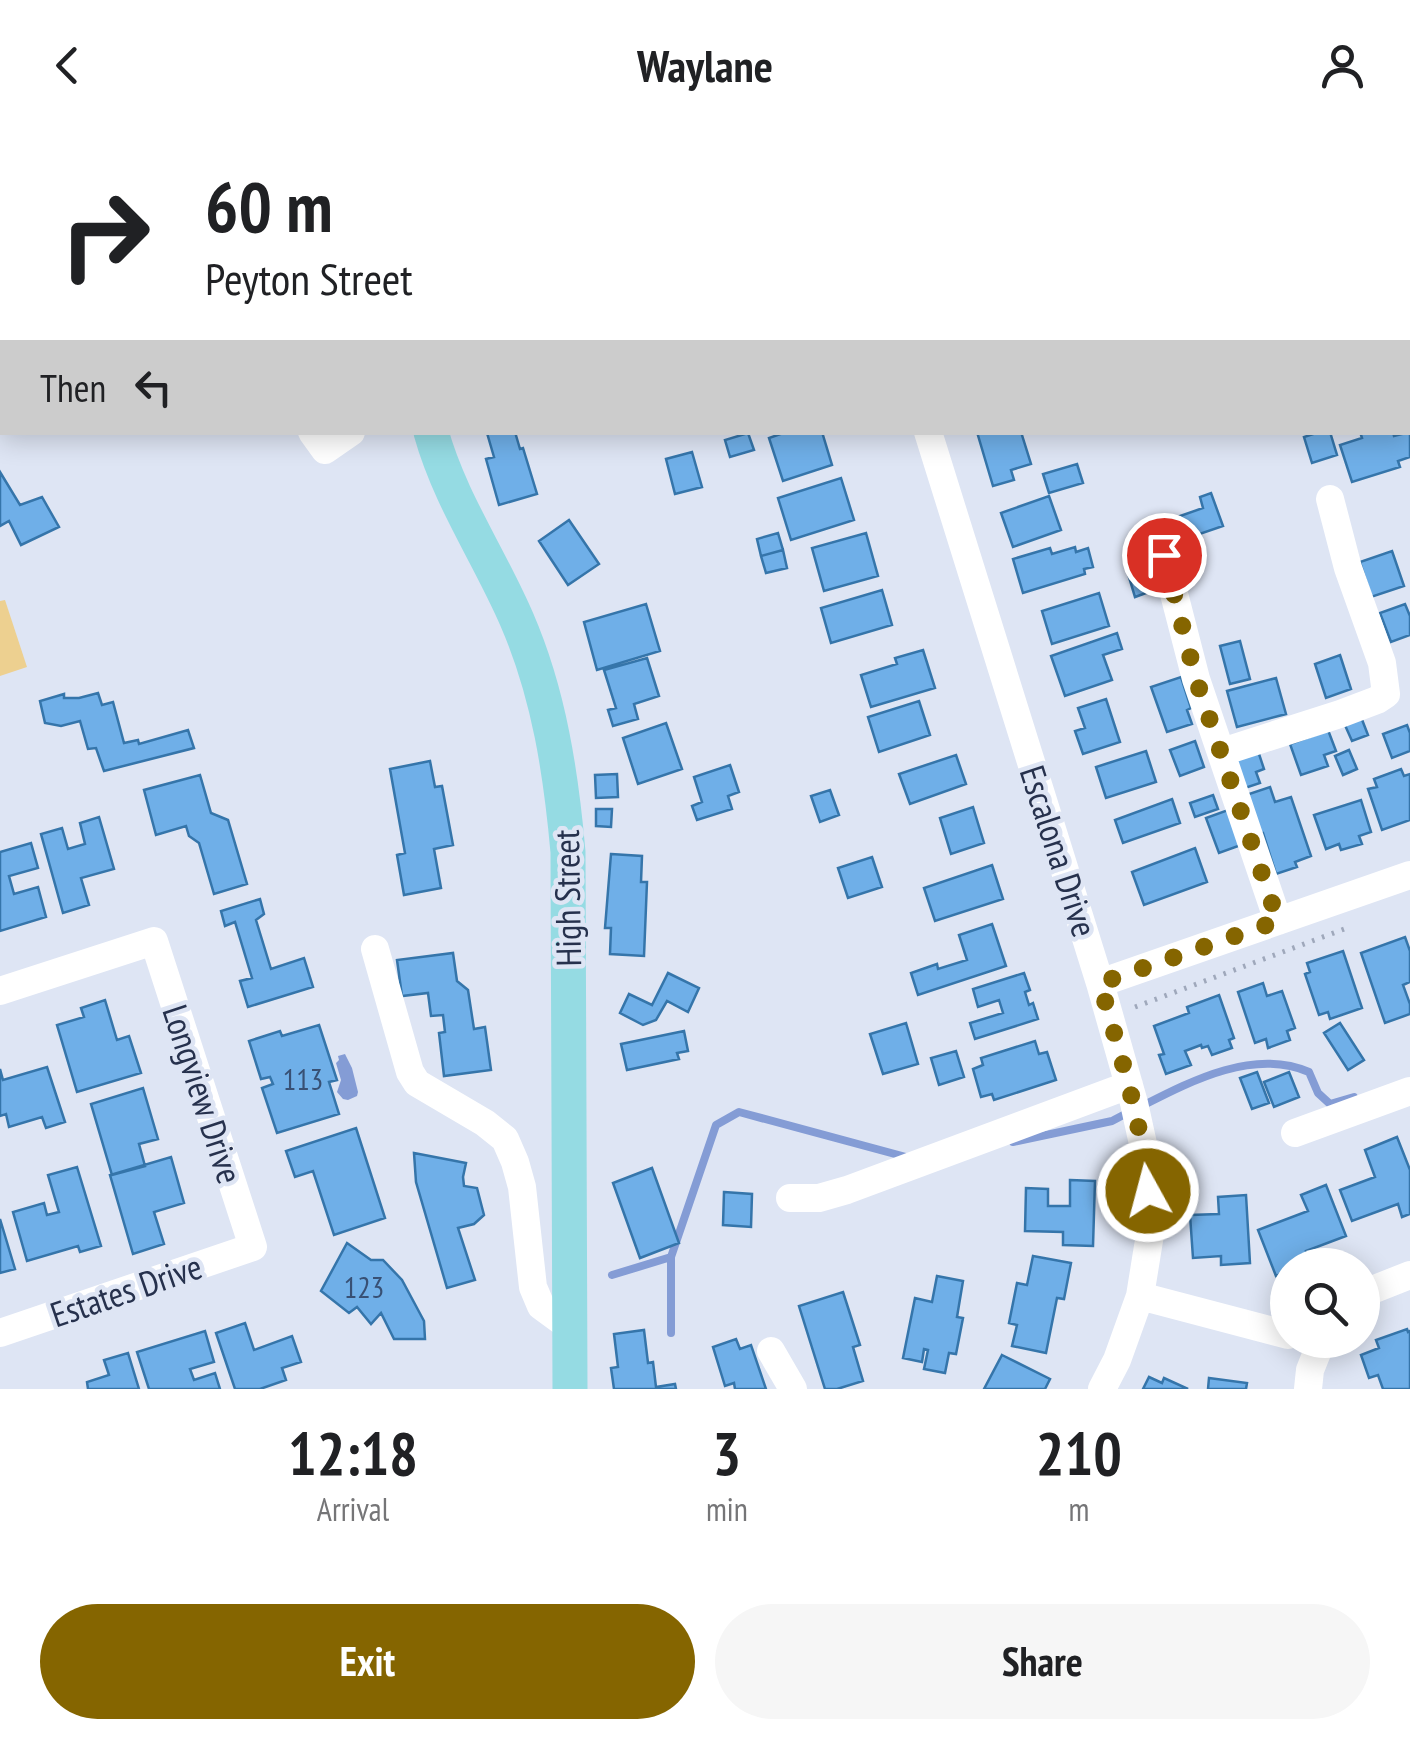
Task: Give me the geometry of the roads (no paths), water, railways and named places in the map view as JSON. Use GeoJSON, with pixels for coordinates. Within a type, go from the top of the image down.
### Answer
{"type":"FeatureCollection","features":[{"type":"Feature","properties":{"kind":"main road","name":"High Street"},"geometry":{"type":"LineString","coordinates":[[432,435],[448,486],[518,621],[543,690],[562,788],[568,852],[570,1389]]}},
{"type":"Feature","properties":{"kind":"street"},"geometry":{"type":"LineString","coordinates":[[314,435],[325,450],[347,435]]}},
{"type":"Feature","properties":{"kind":"street","name":"Escalona Drive"},"geometry":{"type":"LineString","coordinates":[[929,435],[1100,983],[1145,1153],[1151,1228],[1140,1296],[1102,1389]]}},
{"type":"Feature","properties":{"kind":"street"},"geometry":{"type":"LineString","coordinates":[[1222,752],[1340,714],[1386,694],[1382,663],[1348,568],[1330,499]]}},
{"type":"Feature","properties":{"kind":"street"},"geometry":{"type":"LineString","coordinates":[[1164,555],[1196,679],[1278,921]]}},
{"type":"Feature","properties":{"kind":"street"},"geometry":{"type":"LineString","coordinates":[[1100,983],[1410,874]]}},
{"type":"Feature","properties":{"kind":"street","name":"Longview Drive"},"geometry":{"type":"LineString","coordinates":[[0,992],[154,942],[253,1247]]}},
{"type":"Feature","properties":{"kind":"street"},"geometry":{"type":"LineString","coordinates":[[375,949],[410,1072],[417,1083],[486,1123],[505,1139],[522,1187],[533,1288],[542,1306],[570,1328]]}},
{"type":"Feature","properties":{"kind":"street"},"geometry":{"type":"LineString","coordinates":[[790,1198],[819,1198],[847,1190],[1129,1086]]}},
{"type":"Feature","properties":{"kind":"street"},"geometry":{"type":"LineString","coordinates":[[1296,1133],[1410,1092]]}},
{"type":"Feature","properties":{"kind":"street","name":"Estates Drive"},"geometry":{"type":"LineString","coordinates":[[0,1332],[253,1247]]}},
{"type":"Feature","properties":{"kind":"street"},"geometry":{"type":"LineString","coordinates":[[1380,1287],[1410,1275]]}},
{"type":"Feature","properties":{"kind":"street"},"geometry":{"type":"LineString","coordinates":[[1140,1296],[1270,1329]]}},
{"type":"Feature","properties":{"kind":"street"},"geometry":{"type":"LineString","coordinates":[[770,1351],[792,1389]]}},
{"type":"Feature","properties":{"kind":"street"},"geometry":{"type":"LineString","coordinates":[[1308,1389],[1313,1358]]}},
{"type":"Feature","properties":{"kind":"water"},"geometry":{"type":"Polygon","coordinates":[[[345,1054],[358,1092],[348,1100],[337,1092],[341,1080],[336,1063],[338,1056],[345,1054]]]}},
{"type":"Feature","properties":{"kind":"waterway"},"geometry":{"type":"LineString","coordinates":[[1142,1106],[1202,1078],[1267,1064],[1309,1072],[1318,1093],[1330,1104],[1354,1097]]}},
{"type":"Feature","properties":{"kind":"waterway"},"geometry":{"type":"LineString","coordinates":[[612,1275],[671,1257],[716,1125],[739,1112],[906,1157]]}},
{"type":"Feature","properties":{"kind":"waterway"},"geometry":{"type":"LineString","coordinates":[[1013,1142],[1112,1121],[1129,1112]]}},
{"type":"Feature","properties":{"kind":"waterway"},"geometry":{"type":"LineString","coordinates":[[671,1257],[671,1333]]}}]}
